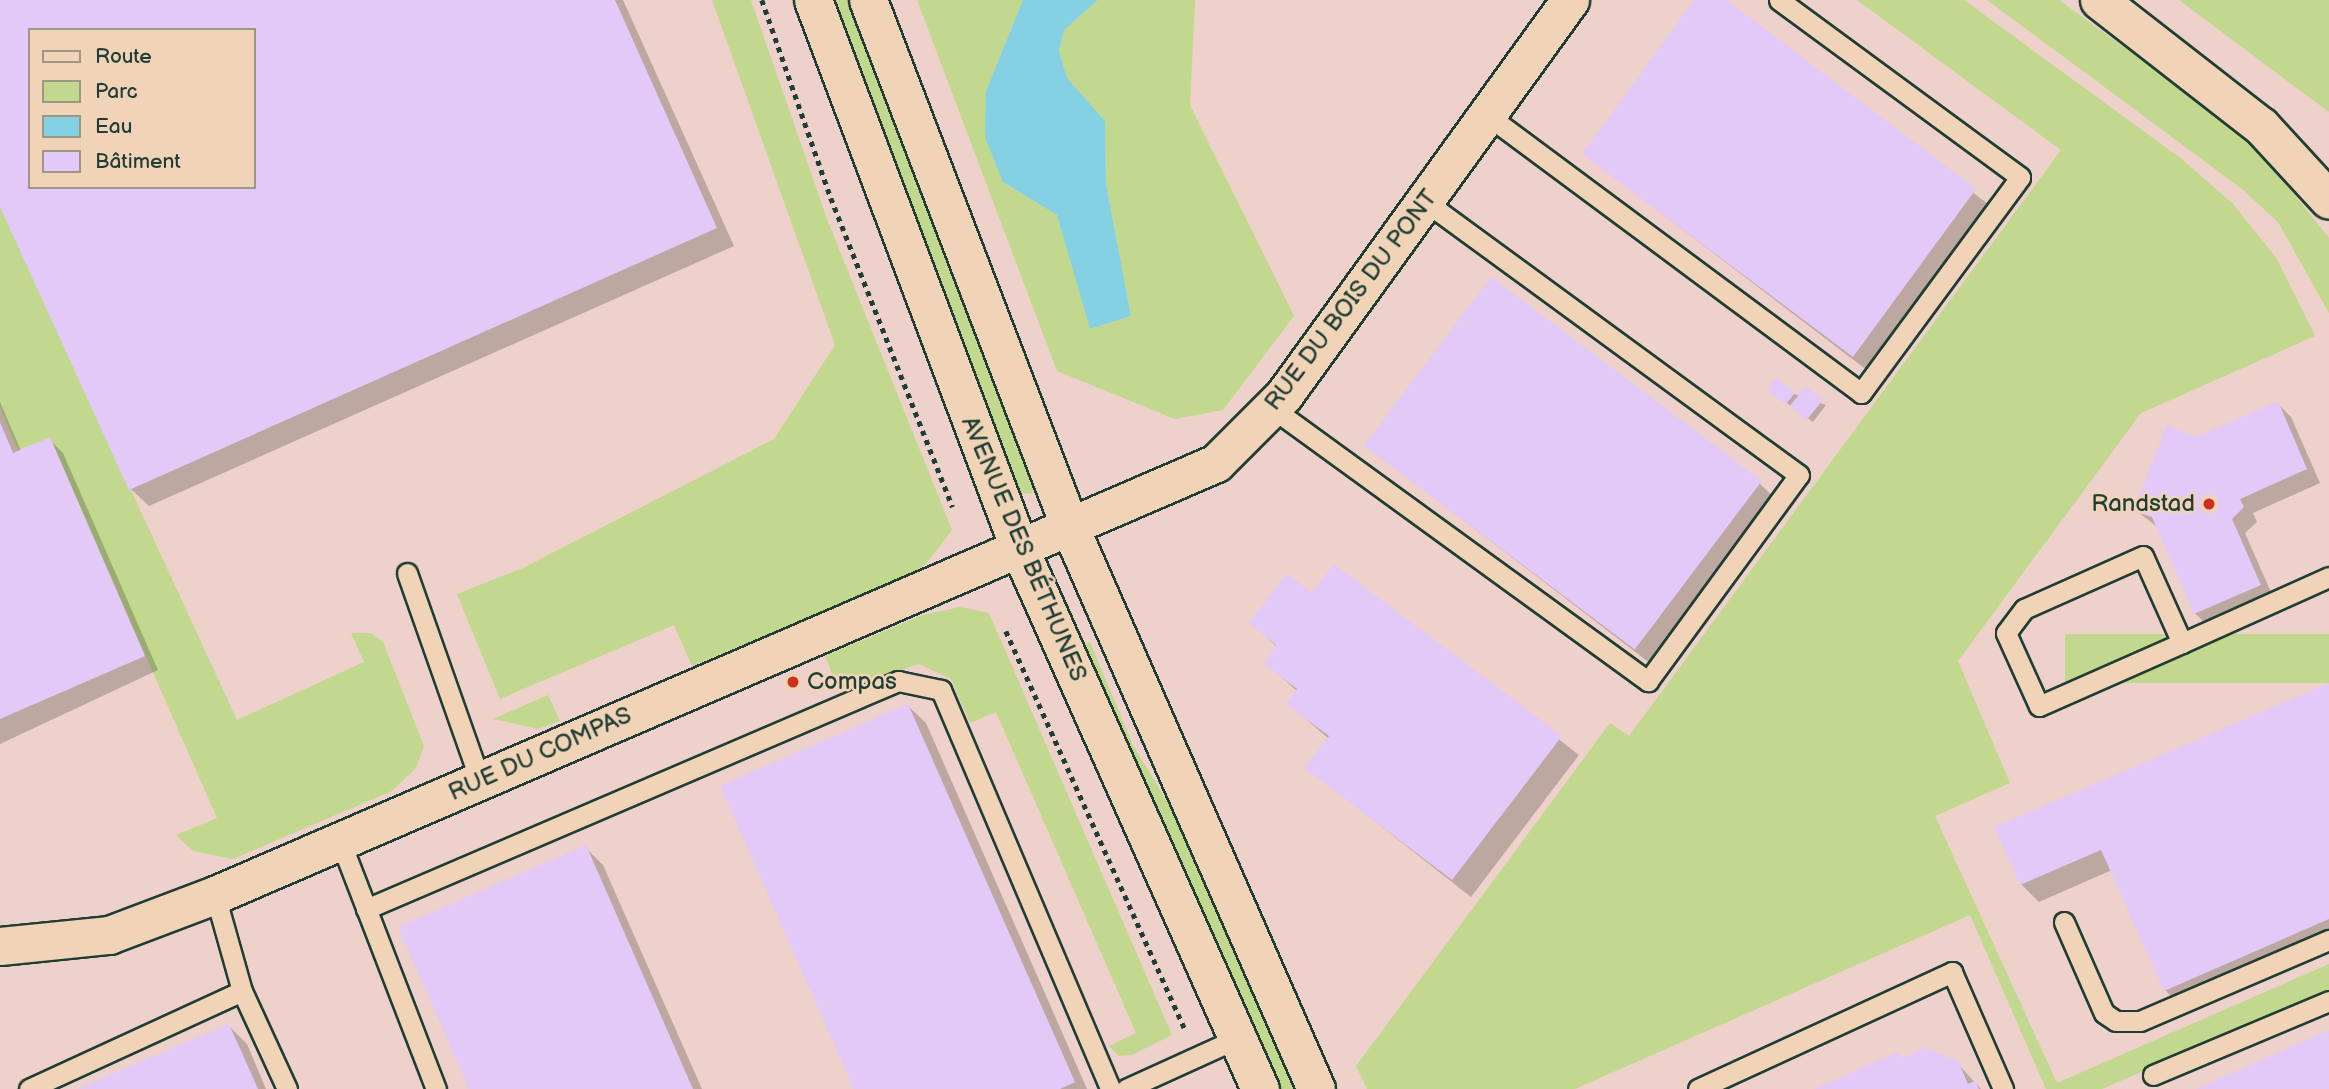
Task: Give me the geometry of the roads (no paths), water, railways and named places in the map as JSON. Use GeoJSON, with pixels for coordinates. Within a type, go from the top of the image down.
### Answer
{"type":"FeatureCollection","features":[{"type":"Feature","properties":{"kind":"street","name":"AVENUE DES BÉTHUNES"},"geometry":{"type":"LineString","coordinates":[[813,0],[1020,551],[1260,1089]]}},
{"type":"Feature","properties":{"kind":"street"},"geometry":{"type":"LineString","coordinates":[[868,0],[1072,530],[1315,1089]]}},
{"type":"Feature","properties":{"kind":"street","name":"RUE DU BOIS DU PONT"},"geometry":{"type":"LineString","coordinates":[[1072,530],[1216,463],[1272,408],[1570,0]]}},
{"type":"Feature","properties":{"kind":"street"},"geometry":{"type":"LineString","coordinates":[[2099,0],[2261,125],[2329,200]]}},
{"type":"Feature","properties":{"kind":"street","name":"RUE DU COMPAS"},"geometry":{"type":"LineString","coordinates":[[0,946],[109,934],[215,895],[341,844],[480,780],[1072,530]]}},
{"type":"Feature","properties":{"kind":"lane"},"geometry":{"type":"LineString","coordinates":[[1487,115],[1861,393],[2020,177],[1779,0]]}},
{"type":"Feature","properties":{"kind":"lane"},"geometry":{"type":"LineString","coordinates":[[1272,408],[1648,681],[1799,475],[1424,201]]}},
{"type":"Feature","properties":{"kind":"lane"},"geometry":{"type":"LineString","coordinates":[[2182,643],[2143,556],[2024,609],[2007,633],[2039,706],[2182,643],[2329,577]]}},
{"type":"Feature","properties":{"kind":"lane"},"geometry":{"type":"LineString","coordinates":[[407,573],[480,780]]}},
{"type":"Feature","properties":{"kind":"lane"},"geometry":{"type":"LineString","coordinates":[[366,909],[898,681],[941,690],[1110,1089]]}},
{"type":"Feature","properties":{"kind":"lane"},"geometry":{"type":"LineString","coordinates":[[341,844],[436,1089]]}},
{"type":"Feature","properties":{"kind":"lane"},"geometry":{"type":"LineString","coordinates":[[215,895],[242,991],[287,1089]]}},
{"type":"Feature","properties":{"kind":"lane"},"geometry":{"type":"LineString","coordinates":[[2064,922],[2104,1013],[2116,1021],[2140,1021],[2329,940]]}},
{"type":"Feature","properties":{"kind":"lane"},"geometry":{"type":"LineString","coordinates":[[1698,1089],[1952,972],[2003,1089]]}},
{"type":"Feature","properties":{"kind":"lane"},"geometry":{"type":"LineString","coordinates":[[29,1089],[242,991]]}},
{"type":"Feature","properties":{"kind":"lane"},"geometry":{"type":"LineString","coordinates":[[2153,1075],[2329,1001]]}},
{"type":"Feature","properties":{"kind":"lane"},"geometry":{"type":"LineString","coordinates":[[1126,1089],[1238,1038]]}},
{"type":"Feature","properties":{"kind":"water"},"geometry":{"type":"Polygon","coordinates":[[[1023,0],[1098,0],[1064,30],[1059,51],[1067,78],[1105,121],[1106,184],[1131,316],[1090,329],[1057,215],[1003,182],[985,137],[986,91],[1023,0]]]}},
{"type":"Feature","properties":{"kind":"place","name":"Randstad"},"geometry":{"type":"Point","coordinates":[2209,504]}},
{"type":"Feature","properties":{"kind":"place","name":"Compas"},"geometry":{"type":"Point","coordinates":[793,682]}}]}
